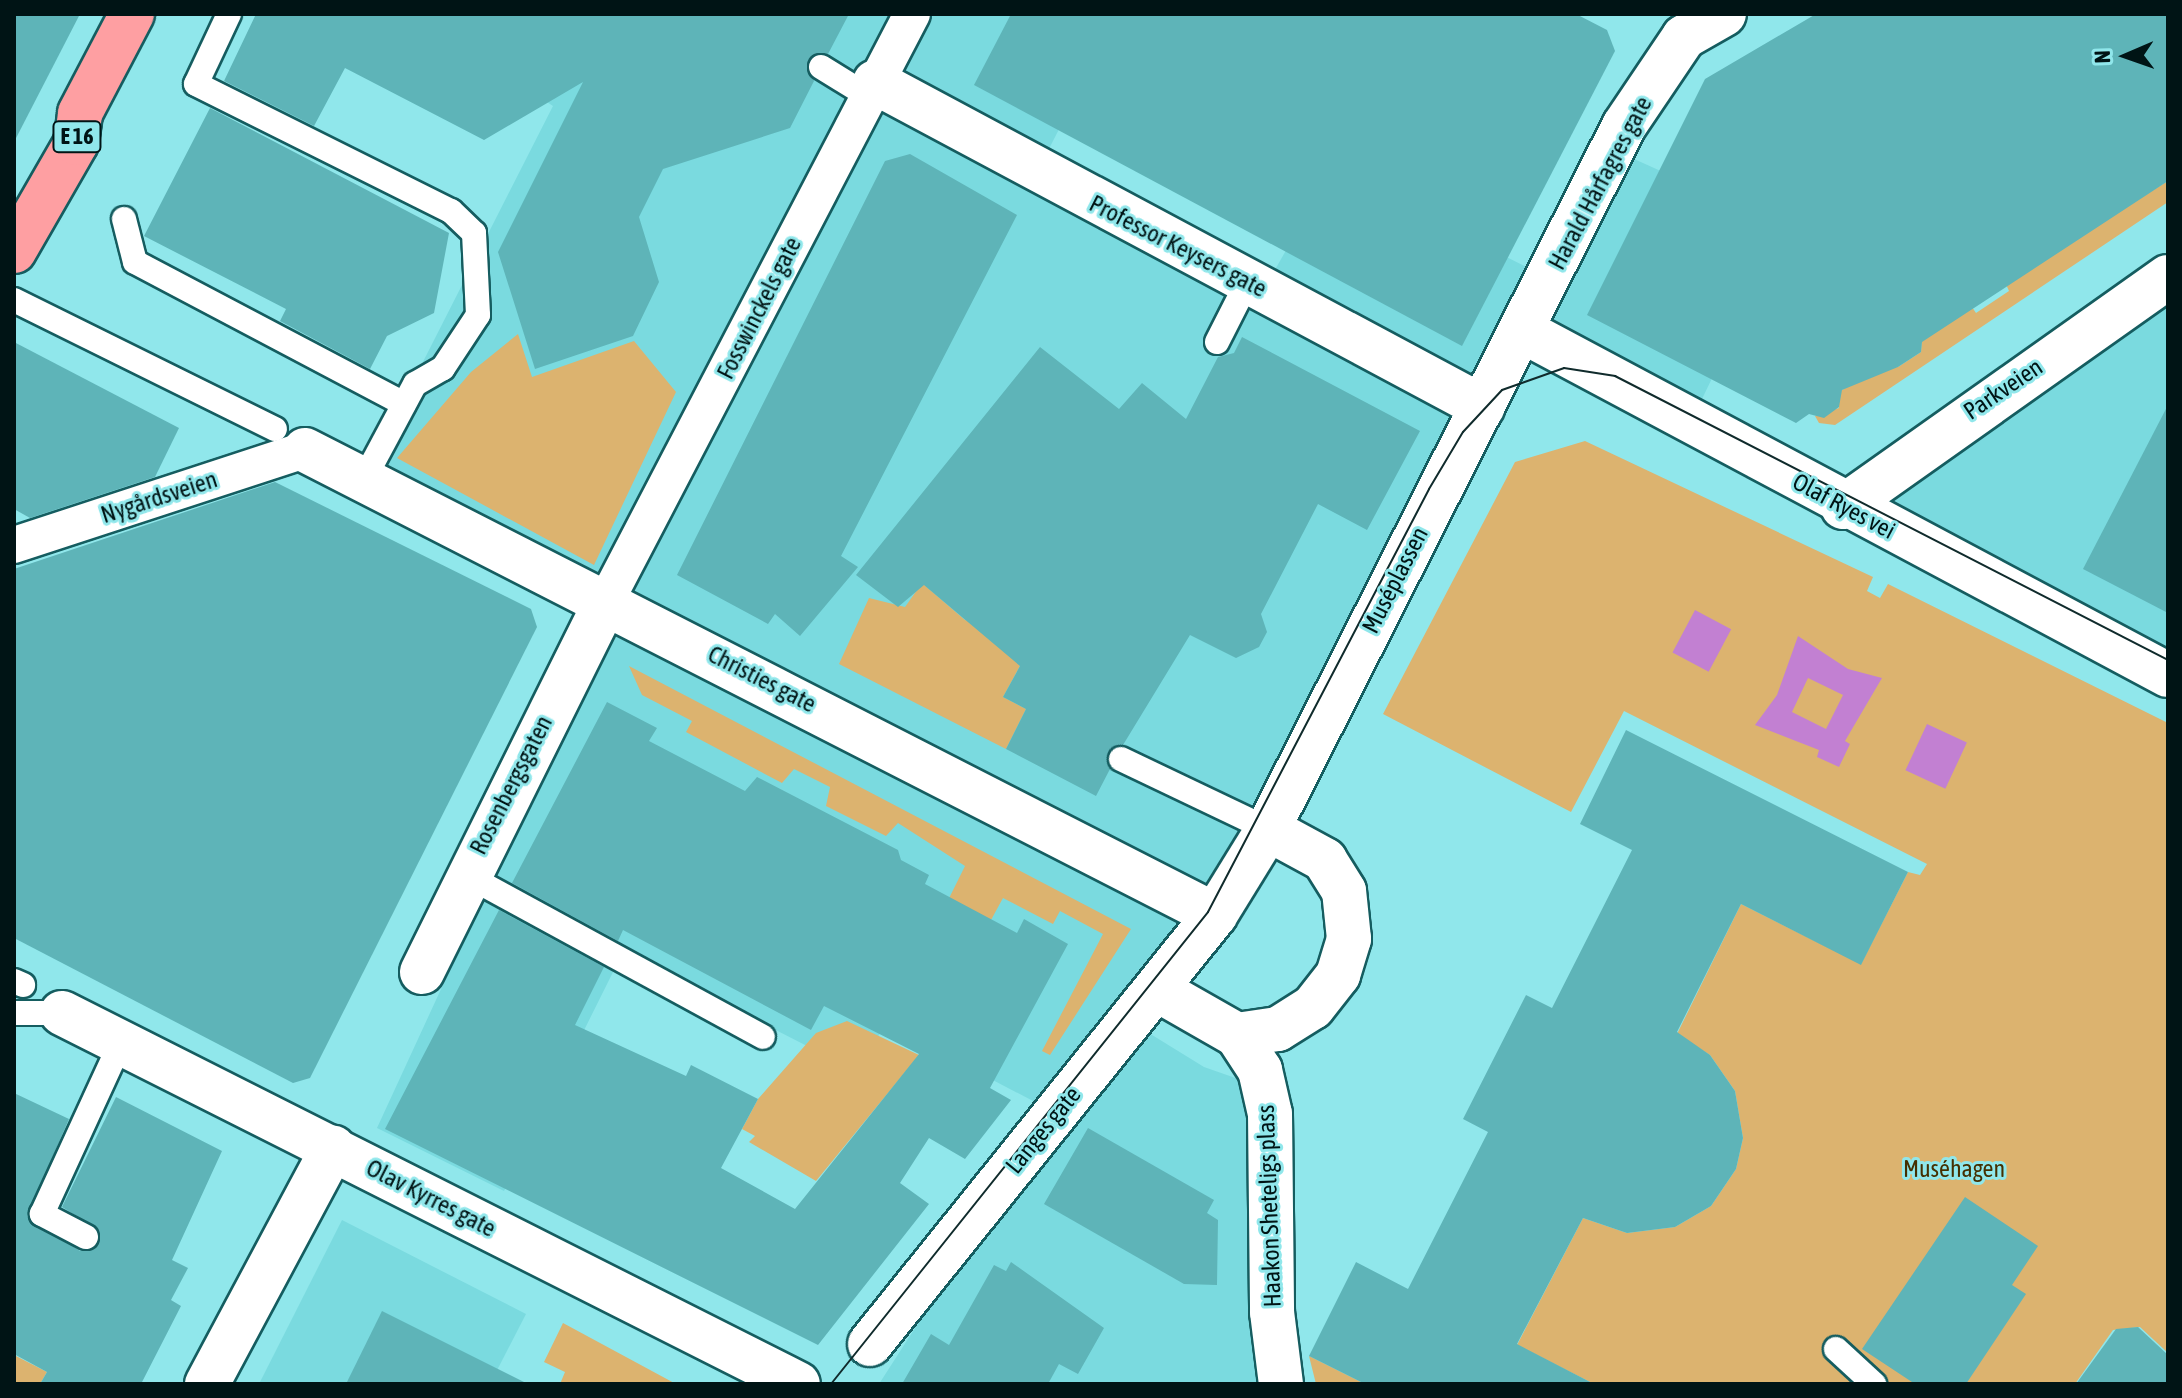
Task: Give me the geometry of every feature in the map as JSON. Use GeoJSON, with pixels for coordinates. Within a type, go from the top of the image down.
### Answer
{"type":"FeatureCollection","features":[{"type":"Feature","properties":{"kind":"highway","name":"E 16"},"geometry":{"type":"LineString","coordinates":[[14,251],[76,143],[80,113],[132,14]]}},
{"type":"Feature","properties":{"kind":"street","name":"Fosswinckels gate"},"geometry":{"type":"LineString","coordinates":[[606,601],[912,14]]}},
{"type":"Feature","properties":{"kind":"street","name":"Harald Hårfagres gate"},"geometry":{"type":"LineString","coordinates":[[1523,331],[1676,26],[1724,14]]}},
{"type":"Feature","properties":{"kind":"street","name":"Professor Keysers gate"},"geometry":{"type":"LineString","coordinates":[[871,89],[1248,281],[1483,407]]}},
{"type":"Feature","properties":{"kind":"street","name":"Parkveien"},"geometry":{"type":"LineString","coordinates":[[1843,507],[2168,277]]}},
{"type":"Feature","properties":{"kind":"street","name":"Muséplassen"},"geometry":{"type":"LineString","coordinates":[[1215,915],[1268,829],[1523,331]]}},
{"type":"Feature","properties":{"kind":"street","name":"Olaf Ryes vei"},"geometry":{"type":"LineString","coordinates":[[1523,331],[1843,507],[2168,675]]}},
{"type":"Feature","properties":{"kind":"street","name":"Christies gate"},"geometry":{"type":"LineString","coordinates":[[290,439],[363,481],[606,601],[1215,915]]}},
{"type":"Feature","properties":{"kind":"street","name":"Nygårdsveien"},"geometry":{"type":"LineString","coordinates":[[14,545],[290,439]]}},
{"type":"Feature","properties":{"kind":"street","name":"Rosenbergsgaten"},"geometry":{"type":"LineString","coordinates":[[422,972],[466,875],[606,601]]}},
{"type":"Feature","properties":{"kind":"street"},"geometry":{"type":"LineString","coordinates":[[1158,990],[1237,1035],[1278,1029],[1313,1007],[1338,975],[1349,939],[1344,891],[1325,860],[1268,829]]}},
{"type":"Feature","properties":{"kind":"street","name":"Langes gate"},"geometry":{"type":"LineString","coordinates":[[870,1344],[1158,990],[1215,915]]}},
{"type":"Feature","properties":{"kind":"street","name":"Olav Kyrres gate"},"geometry":{"type":"LineString","coordinates":[[62,1013],[798,1384]]}},
{"type":"Feature","properties":{"kind":"street","name":"Haakon Sheteligs plass"},"geometry":{"type":"LineString","coordinates":[[1237,1035],[1260,1070],[1270,1114],[1272,1312],[1281,1384]]}},
{"type":"Feature","properties":{"kind":"street"},"geometry":{"type":"LineString","coordinates":[[207,1384],[333,1148]]}},
{"type":"Feature","properties":{"kind":"lane"},"geometry":{"type":"LineString","coordinates":[[229,14],[196,84],[451,211],[474,233],[478,315],[464,344],[415,384],[363,481]]}},
{"type":"Feature","properties":{"kind":"lane"},"geometry":{"type":"LineString","coordinates":[[821,67],[871,89]]}},
{"type":"Feature","properties":{"kind":"lane"},"geometry":{"type":"LineString","coordinates":[[124,219],[135,262],[404,404]]}},
{"type":"Feature","properties":{"kind":"lane"},"geometry":{"type":"LineString","coordinates":[[1217,342],[1248,281]]}},
{"type":"Feature","properties":{"kind":"lane"},"geometry":{"type":"LineString","coordinates":[[14,300],[290,439]]}},
{"type":"Feature","properties":{"kind":"lane"},"geometry":{"type":"LineString","coordinates":[[1121,759],[1268,829]]}},
{"type":"Feature","properties":{"kind":"lane"},"geometry":{"type":"LineString","coordinates":[[466,875],[763,1037]]}},
{"type":"Feature","properties":{"kind":"lane"},"geometry":{"type":"LineString","coordinates":[[14,1013],[62,1013]]}},
{"type":"Feature","properties":{"kind":"lane"},"geometry":{"type":"LineString","coordinates":[[86,1237],[42,1214],[121,1042]]}},
{"type":"Feature","properties":{"kind":"lane"},"geometry":{"type":"LineString","coordinates":[[1836,1349],[1874,1384]]}},
{"type":"Feature","properties":{"kind":"shaded area"},"geometry":{"type":"Polygon","coordinates":[[[414,14],[1079,14],[1110,30],[1036,174],[1263,291],[1332,169],[1558,283],[1623,154],[1785,227],[1688,428],[1523,331],[1268,829],[1131,1022],[1204,1067],[1264,1088],[1281,1384],[879,1384],[1054,1112],[886,1024],[856,1071],[623,952],[504,1191],[377,1128],[707,412],[609,602],[367,472],[553,106],[414,14]]]}},
{"type":"Feature","properties":{"kind":"shaded area"},"geometry":{"type":"Polygon","coordinates":[[[2168,277],[2168,675],[1852,499],[2168,277]]]}},
{"type":"Feature","properties":{"kind":"shaded area"},"geometry":{"type":"Polygon","coordinates":[[[1695,610],[1731,629],[1709,672],[1672,652],[1695,610]]]}},
{"type":"Feature","properties":{"kind":"shaded area"},"geometry":{"type":"Polygon","coordinates":[[[1798,636],[1848,669],[1882,678],[1845,741],[1850,744],[1839,767],[1817,757],[1819,750],[1755,725],[1777,695],[1798,636]],[[1808,678],[1792,712],[1826,729],[1843,695],[1808,678]]]}},
{"type":"Feature","properties":{"kind":"shaded area"},"geometry":{"type":"Polygon","coordinates":[[[1927,724],[1967,743],[1945,789],[1905,770],[1927,724]]]}},
{"type":"Feature","properties":{"kind":"shaded area"},"geometry":{"type":"Polygon","coordinates":[[[342,1220],[526,1314],[490,1384],[259,1384],[342,1220]]]}},
{"type":"Feature","properties":{"kind":"green space"},"geometry":{"type":"Polygon","coordinates":[[[2168,181],[2168,202],[1835,425],[1819,423],[1815,416],[1839,408],[1835,395],[1883,362],[1898,367],[1921,352],[1922,337],[1970,304],[1976,313],[2009,291],[2005,282],[2168,181]]]}},
{"type":"Feature","properties":{"kind":"green space"},"geometry":{"type":"Polygon","coordinates":[[[518,334],[532,377],[634,341],[676,392],[594,565],[397,458],[471,372],[518,334]]]}},
{"type":"Feature","properties":{"kind":"green space","name":"Muséhagen"},"geometry":{"type":"Polygon","coordinates":[[[1585,441],[1873,577],[1867,591],[1880,598],[1888,584],[2168,723],[2168,1353],[2140,1327],[2113,1330],[2075,1384],[1594,1384],[1517,1345],[1583,1218],[1627,1233],[1675,1227],[1711,1206],[1736,1169],[1743,1138],[1735,1091],[1710,1055],[1677,1034],[1741,904],[1861,964],[1908,872],[1920,875],[1927,864],[1624,711],[1571,812],[1383,714],[1515,462],[1585,441]]]}},
{"type":"Feature","properties":{"kind":"green space"},"geometry":{"type":"Polygon","coordinates":[[[922,583],[965,620],[1033,642],[1003,697],[1026,709],[1006,749],[839,664],[869,598],[905,607],[922,583]]]}},
{"type":"Feature","properties":{"kind":"green space"},"geometry":{"type":"Polygon","coordinates":[[[629,666],[1131,929],[1050,1055],[1042,1051],[1103,934],[1060,911],[1053,924],[1003,898],[991,920],[912,973],[965,866],[898,823],[886,836],[826,806],[830,787],[794,769],[782,783],[686,732],[692,721],[642,695],[629,666]]]}},
{"type":"Feature","properties":{"kind":"green space"},"geometry":{"type":"Polygon","coordinates":[[[847,1021],[919,1055],[816,1181],[749,1142],[755,1136],[742,1129],[758,1099],[816,1033],[847,1021]]]}},
{"type":"Feature","properties":{"kind":"green space"},"geometry":{"type":"Polygon","coordinates":[[[563,1323],[676,1384],[560,1384],[565,1372],[544,1362],[563,1323]]]}},
{"type":"Feature","properties":{"kind":"green space"},"geometry":{"type":"Polygon","coordinates":[[[14,1355],[47,1372],[40,1384],[14,1384],[14,1355]]]}},
{"type":"Feature","properties":{"kind":"green space"},"geometry":{"type":"Polygon","coordinates":[[[1309,1356],[1365,1384],[1316,1384],[1309,1356]]]}},
{"type":"Feature","properties":{"kind":"building"},"geometry":{"type":"Polygon","coordinates":[[[14,14],[80,14],[14,142],[14,14]]]}},
{"type":"Feature","properties":{"kind":"building"},"geometry":{"type":"Polygon","coordinates":[[[256,14],[849,14],[828,54],[808,60],[814,81],[790,128],[663,169],[639,217],[659,282],[633,336],[535,369],[498,252],[583,82],[484,140],[345,68],[314,126],[224,81],[256,14]]]}},
{"type":"Feature","properties":{"kind":"building"},"geometry":{"type":"Polygon","coordinates":[[[1011,14],[1576,14],[1607,30],[1615,51],[1462,346],[974,85],[1011,14]]]}},
{"type":"Feature","properties":{"kind":"building"},"geometry":{"type":"Polygon","coordinates":[[[1816,14],[2168,14],[2168,181],[1922,342],[1921,352],[1898,367],[1842,390],[1839,407],[1824,418],[1809,414],[1796,423],[1587,315],[1705,79],[1816,14]]]}},
{"type":"Feature","properties":{"kind":"building"},"geometry":{"type":"Polygon","coordinates":[[[210,108],[449,233],[434,313],[387,336],[370,369],[280,321],[286,309],[144,236],[210,108]]]}},
{"type":"Feature","properties":{"kind":"building"},"geometry":{"type":"Polygon","coordinates":[[[910,154],[1017,215],[841,556],[858,567],[800,636],[775,614],[768,624],[677,575],[885,161],[910,154]]]}},
{"type":"Feature","properties":{"kind":"building"},"geometry":{"type":"Polygon","coordinates":[[[1242,337],[1420,431],[1367,530],[1318,504],[1261,614],[1267,632],[1259,647],[1236,658],[1190,635],[1123,745],[1108,752],[1110,769],[1096,796],[1006,749],[1026,709],[1003,697],[1020,666],[924,585],[898,607],[856,575],[1040,347],[1119,409],[1142,383],[1186,419],[1218,357],[1234,353],[1242,337]]]}},
{"type":"Feature","properties":{"kind":"building"},"geometry":{"type":"Polygon","coordinates":[[[14,342],[179,428],[155,477],[30,518],[14,509],[14,342]]]}},
{"type":"Feature","properties":{"kind":"building"},"geometry":{"type":"Polygon","coordinates":[[[2168,405],[2168,613],[2083,569],[2168,405]]]}},
{"type":"Feature","properties":{"kind":"building"},"geometry":{"type":"Polygon","coordinates":[[[275,482],[531,609],[537,627],[310,1078],[293,1083],[14,938],[14,569],[275,482]]]}},
{"type":"Feature","properties":{"kind":"building"},"geometry":{"type":"Polygon","coordinates":[[[607,702],[657,728],[649,741],[745,791],[757,777],[898,850],[901,860],[929,875],[925,884],[1017,933],[1024,919],[1068,944],[990,1088],[1011,1100],[965,1159],[929,1138],[900,1183],[929,1204],[818,1345],[385,1129],[499,910],[604,967],[575,1025],[686,1076],[691,1065],[758,1099],[721,1168],[795,1209],[919,1054],[824,1006],[811,1030],[623,930],[618,941],[512,883],[607,702]]]}},
{"type":"Feature","properties":{"kind":"building"},"geometry":{"type":"Polygon","coordinates":[[[1626,730],[1908,872],[1861,965],[1741,904],[1677,1032],[1710,1055],[1735,1091],[1743,1138],[1736,1169],[1711,1206],[1675,1227],[1627,1233],[1583,1218],[1517,1344],[1594,1384],[1365,1384],[1309,1356],[1356,1262],[1408,1289],[1488,1132],[1463,1119],[1526,995],[1552,1008],[1632,850],[1580,824],[1626,730]]]}},
{"type":"Feature","properties":{"kind":"building"},"geometry":{"type":"Polygon","coordinates":[[[14,1093],[69,1119],[27,1216],[80,1251],[95,1249],[99,1230],[62,1207],[116,1097],[222,1151],[172,1260],[188,1268],[171,1300],[181,1306],[141,1384],[40,1384],[47,1372],[14,1354],[14,1093]]]}},
{"type":"Feature","properties":{"kind":"building"},"geometry":{"type":"Polygon","coordinates":[[[1088,1128],[1214,1200],[1207,1213],[1218,1220],[1217,1285],[1184,1284],[1044,1204],[1088,1128]]]}},
{"type":"Feature","properties":{"kind":"building"},"geometry":{"type":"Polygon","coordinates":[[[1965,1197],[2038,1246],[2012,1285],[2026,1294],[1966,1384],[1915,1384],[1862,1349],[1965,1197]]]}},
{"type":"Feature","properties":{"kind":"building"},"geometry":{"type":"Polygon","coordinates":[[[1011,1262],[1104,1328],[1078,1374],[1059,1364],[1048,1384],[902,1384],[931,1334],[949,1345],[994,1265],[1006,1271],[1011,1262]]]}},
{"type":"Feature","properties":{"kind":"building"},"geometry":{"type":"Polygon","coordinates":[[[382,1311],[528,1384],[346,1384],[382,1311]]]}},
{"type":"Feature","properties":{"kind":"building"},"geometry":{"type":"Polygon","coordinates":[[[2138,1327],[2168,1355],[2168,1384],[2076,1384],[2116,1329],[2138,1327]]]}},
{"type":"Feature","properties":{"kind":"tram line"},"geometry":{"type":"LineString","coordinates":[[831,1384],[1208,912],[1429,489],[1463,432],[1502,390],[1564,368],[1615,376],[2168,660]]}}]}
